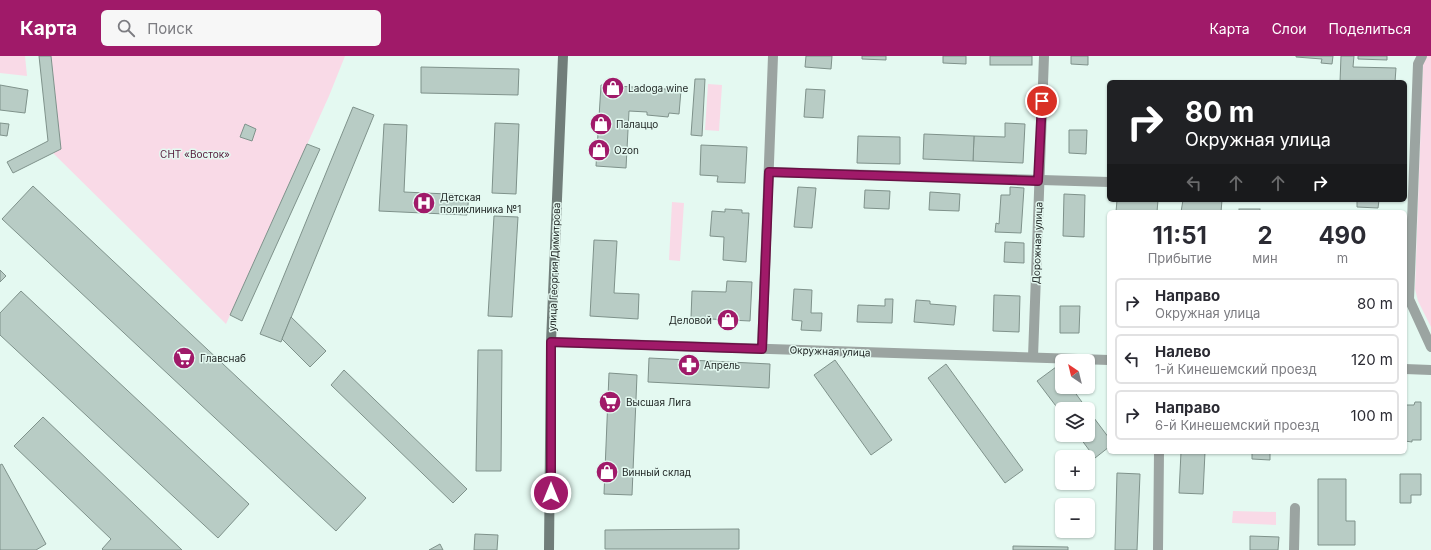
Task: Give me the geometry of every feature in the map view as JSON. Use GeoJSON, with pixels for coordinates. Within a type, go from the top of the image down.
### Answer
{"type":"FeatureCollection","features":[{"type":"Feature","properties":{"kind":"main road","name":"улица Георгия Димитрова"},"geometry":{"type":"LineString","coordinates":[[550,550],[551,342],[563,56]]}},
{"type":"Feature","properties":{"kind":"street"},"geometry":{"type":"LineString","coordinates":[[762,349],[773,56]]}},
{"type":"Feature","properties":{"kind":"street","name":"Дорожная улица"},"geometry":{"type":"LineString","coordinates":[[1033,357],[1038,181],[1044,56]]}},
{"type":"Feature","properties":{"kind":"street"},"geometry":{"type":"LineString","coordinates":[[1422,56],[1418,64],[1409,299],[1431,347]]}},
{"type":"Feature","properties":{"kind":"street"},"geometry":{"type":"LineString","coordinates":[[769,172],[1107,182]]}},
{"type":"Feature","properties":{"kind":"street","name":"Окружная улица"},"geometry":{"type":"LineString","coordinates":[[551,342],[1107,360]]}},
{"type":"Feature","properties":{"kind":"street"},"geometry":{"type":"LineString","coordinates":[[1407,369],[1431,370]]}},
{"type":"Feature","properties":{"kind":"street"},"geometry":{"type":"LineString","coordinates":[[1158,550],[1159,454]]}},
{"type":"Feature","properties":{"kind":"street"},"geometry":{"type":"LineString","coordinates":[[1294,550],[1295,508]]}},
{"type":"Feature","properties":{"kind":"green space"},"geometry":{"type":"Polygon","coordinates":[[[0,56],[25,56],[27,76],[0,73],[0,56]]]}},
{"type":"Feature","properties":{"kind":"green space","name":"СНТ «Восток»"},"geometry":{"type":"Polygon","coordinates":[[[51,56],[345,56],[329,96],[226,324],[53,153],[61,148],[51,56]]]}},
{"type":"Feature","properties":{"kind":"green space"},"geometry":{"type":"Polygon","coordinates":[[[1427,56],[1431,56],[1431,327],[1418,301],[1415,289],[1423,63],[1427,56]]]}},
{"type":"Feature","properties":{"kind":"green space"},"geometry":{"type":"Polygon","coordinates":[[[708,84],[722,85],[719,131],[705,130],[708,84]]]}},
{"type":"Feature","properties":{"kind":"green space"},"geometry":{"type":"Polygon","coordinates":[[[672,202],[684,203],[680,261],[669,260],[672,202]]]}},
{"type":"Feature","properties":{"kind":"green space"},"geometry":{"type":"Polygon","coordinates":[[[1233,511],[1276,512],[1276,525],[1232,523],[1233,511]]]}},
{"type":"Feature","properties":{"kind":"building"},"geometry":{"type":"Polygon","coordinates":[[[39,56],[51,56],[61,149],[13,173],[7,162],[48,141],[39,56]]]}},
{"type":"Feature","properties":{"kind":"building"},"geometry":{"type":"Polygon","coordinates":[[[806,56],[832,56],[831,69],[805,67],[806,56]]]}},
{"type":"Feature","properties":{"kind":"building"},"geometry":{"type":"Polygon","coordinates":[[[862,56],[886,56],[886,60],[862,59],[862,56]]]}},
{"type":"Feature","properties":{"kind":"building"},"geometry":{"type":"Polygon","coordinates":[[[943,56],[966,56],[966,64],[943,63],[943,56]]]}},
{"type":"Feature","properties":{"kind":"building"},"geometry":{"type":"Polygon","coordinates":[[[990,56],[1032,56],[1032,65],[990,65],[990,56]]]}},
{"type":"Feature","properties":{"kind":"building"},"geometry":{"type":"Polygon","coordinates":[[[1071,56],[1088,56],[1088,65],[1071,64],[1071,56]]]}},
{"type":"Feature","properties":{"kind":"building"},"geometry":{"type":"Polygon","coordinates":[[[1296,56],[1333,56],[1332,64],[1321,63],[1322,59],[1296,56]]]}},
{"type":"Feature","properties":{"kind":"building"},"geometry":{"type":"Polygon","coordinates":[[[1341,56],[1354,56],[1353,67],[1396,68],[1395,80],[1340,80],[1341,56]]]}},
{"type":"Feature","properties":{"kind":"building"},"geometry":{"type":"Polygon","coordinates":[[[1358,56],[1387,56],[1387,60],[1358,59],[1358,56]]]}},
{"type":"Feature","properties":{"kind":"building"},"geometry":{"type":"Polygon","coordinates":[[[421,67],[519,69],[518,95],[421,93],[421,67]]]}},
{"type":"Feature","properties":{"kind":"building"},"geometry":{"type":"Polygon","coordinates":[[[695,79],[705,79],[702,136],[691,135],[695,79]]]}},
{"type":"Feature","properties":{"kind":"building"},"geometry":{"type":"Polygon","coordinates":[[[0,85],[28,90],[25,113],[0,110],[0,85]]]}},
{"type":"Feature","properties":{"kind":"building"},"geometry":{"type":"Polygon","coordinates":[[[601,85],[681,90],[679,114],[669,113],[668,117],[647,115],[647,112],[629,111],[626,168],[596,166],[601,85]]]}},
{"type":"Feature","properties":{"kind":"building"},"geometry":{"type":"Polygon","coordinates":[[[806,89],[825,90],[823,118],[804,117],[806,89]]]}},
{"type":"Feature","properties":{"kind":"building"},"geometry":{"type":"Polygon","coordinates":[[[353,107],[374,115],[281,342],[260,334],[353,107]]]}},
{"type":"Feature","properties":{"kind":"building"},"geometry":{"type":"Polygon","coordinates":[[[0,123],[9,124],[7,136],[0,135],[0,123]]]}},
{"type":"Feature","properties":{"kind":"building"},"geometry":{"type":"Polygon","coordinates":[[[495,123],[519,124],[516,194],[492,193],[495,123]]]}},
{"type":"Feature","properties":{"kind":"building"},"geometry":{"type":"Polygon","coordinates":[[[1005,123],[1025,124],[1023,163],[973,161],[974,136],[1005,137],[1005,123]]]}},
{"type":"Feature","properties":{"kind":"building"},"geometry":{"type":"Polygon","coordinates":[[[245,124],[256,129],[252,141],[240,137],[245,124]]]}},
{"type":"Feature","properties":{"kind":"building"},"geometry":{"type":"Polygon","coordinates":[[[384,124],[407,125],[404,192],[469,195],[467,215],[379,211],[384,124]]]}},
{"type":"Feature","properties":{"kind":"building"},"geometry":{"type":"Polygon","coordinates":[[[1069,130],[1087,130],[1086,154],[1069,153],[1069,130]]]}},
{"type":"Feature","properties":{"kind":"building"},"geometry":{"type":"Polygon","coordinates":[[[924,134],[974,136],[973,161],[923,159],[924,134]]]}},
{"type":"Feature","properties":{"kind":"building"},"geometry":{"type":"Polygon","coordinates":[[[858,136],[900,137],[900,164],[857,163],[858,136]]]}},
{"type":"Feature","properties":{"kind":"building"},"geometry":{"type":"Polygon","coordinates":[[[307,144],[320,149],[242,321],[230,315],[307,144]]]}},
{"type":"Feature","properties":{"kind":"building"},"geometry":{"type":"Polygon","coordinates":[[[701,145],[747,147],[745,183],[717,182],[718,176],[700,175],[701,145]]]}},
{"type":"Feature","properties":{"kind":"building","name":"Главснаб"},"geometry":{"type":"Polygon","coordinates":[[[33,186],[366,498],[336,531],[2,219],[33,186]]]}},
{"type":"Feature","properties":{"kind":"building"},"geometry":{"type":"Polygon","coordinates":[[[798,187],[816,188],[812,228],[794,227],[798,187]]]}},
{"type":"Feature","properties":{"kind":"building"},"geometry":{"type":"Polygon","coordinates":[[[1010,187],[1024,188],[1021,233],[995,232],[996,223],[999,224],[1001,195],[1010,195],[1010,187]]]}},
{"type":"Feature","properties":{"kind":"building"},"geometry":{"type":"Polygon","coordinates":[[[865,190],[890,191],[889,209],[864,208],[865,190]]]}},
{"type":"Feature","properties":{"kind":"building"},"geometry":{"type":"Polygon","coordinates":[[[930,192],[960,194],[959,211],[929,210],[930,192]]]}},
{"type":"Feature","properties":{"kind":"building"},"geometry":{"type":"Polygon","coordinates":[[[1064,194],[1085,195],[1084,237],[1063,236],[1064,194]]]}},
{"type":"Feature","properties":{"kind":"building"},"geometry":{"type":"Polygon","coordinates":[[[1117,202],[1158,202],[1157,210],[1116,210],[1117,202]]]}},
{"type":"Feature","properties":{"kind":"building"},"geometry":{"type":"Polygon","coordinates":[[[1183,202],[1222,202],[1221,210],[1181,210],[1183,202]]]}},
{"type":"Feature","properties":{"kind":"building"},"geometry":{"type":"Polygon","coordinates":[[[1357,202],[1379,202],[1378,208],[1357,207],[1357,202]]]}},
{"type":"Feature","properties":{"kind":"building"},"geometry":{"type":"Polygon","coordinates":[[[725,209],[742,210],[742,213],[749,213],[746,262],[723,260],[724,237],[710,236],[712,211],[725,212],[725,209]]]}},
{"type":"Feature","properties":{"kind":"building"},"geometry":{"type":"Polygon","coordinates":[[[1239,209],[1260,209],[1260,210],[1239,209]]]}},
{"type":"Feature","properties":{"kind":"building"},"geometry":{"type":"Polygon","coordinates":[[[494,216],[518,217],[512,317],[488,316],[494,216]]]}},
{"type":"Feature","properties":{"kind":"building"},"geometry":{"type":"Polygon","coordinates":[[[594,240],[617,241],[614,293],[639,294],[638,319],[590,316],[594,240]]]}},
{"type":"Feature","properties":{"kind":"building"},"geometry":{"type":"Polygon","coordinates":[[[1005,242],[1024,243],[1024,263],[1004,262],[1005,242]]]}},
{"type":"Feature","properties":{"kind":"building"},"geometry":{"type":"Polygon","coordinates":[[[0,270],[6,276],[0,282],[0,270]]]}},
{"type":"Feature","properties":{"kind":"building"},"geometry":{"type":"Polygon","coordinates":[[[727,281],[752,282],[750,321],[691,318],[692,291],[726,292],[727,281]]]}},
{"type":"Feature","properties":{"kind":"building"},"geometry":{"type":"Polygon","coordinates":[[[794,289],[812,290],[811,313],[822,313],[821,331],[801,330],[802,321],[792,320],[794,289]]]}},
{"type":"Feature","properties":{"kind":"building"},"geometry":{"type":"Polygon","coordinates":[[[21,291],[249,504],[218,538],[0,335],[0,313],[21,291]]]}},
{"type":"Feature","properties":{"kind":"building"},"geometry":{"type":"Polygon","coordinates":[[[994,295],[1020,296],[1019,332],[993,331],[994,295]]]}},
{"type":"Feature","properties":{"kind":"building"},"geometry":{"type":"Polygon","coordinates":[[[885,299],[893,299],[892,323],[857,322],[858,305],[885,306],[885,299]]]}},
{"type":"Feature","properties":{"kind":"building"},"geometry":{"type":"Polygon","coordinates":[[[916,300],[930,301],[930,304],[956,306],[954,325],[914,322],[916,300]]]}},
{"type":"Feature","properties":{"kind":"building"},"geometry":{"type":"Polygon","coordinates":[[[1060,306],[1080,306],[1079,333],[1060,333],[1060,306]]]}},
{"type":"Feature","properties":{"kind":"building"},"geometry":{"type":"Polygon","coordinates":[[[291,317],[326,351],[310,367],[282,339],[291,317]]]}},
{"type":"Feature","properties":{"kind":"building"},"geometry":{"type":"Polygon","coordinates":[[[478,350],[502,350],[501,471],[476,471],[478,350]]]}},
{"type":"Feature","properties":{"kind":"building"},"geometry":{"type":"Polygon","coordinates":[[[649,358],[770,364],[769,388],[648,382],[649,358]]]}},
{"type":"Feature","properties":{"kind":"building"},"geometry":{"type":"Polygon","coordinates":[[[835,360],[892,440],[871,455],[814,375],[835,360]]]}},
{"type":"Feature","properties":{"kind":"building"},"geometry":{"type":"Polygon","coordinates":[[[946,364],[1023,470],[1005,483],[928,378],[946,364]]]}},
{"type":"Feature","properties":{"kind":"building"},"geometry":{"type":"Polygon","coordinates":[[[1055,368],[1055,394],[1076,394],[1082,402],[1055,402],[1055,405],[1037,381],[1055,368]]]}},
{"type":"Feature","properties":{"kind":"building"},"geometry":{"type":"Polygon","coordinates":[[[344,370],[467,489],[453,503],[331,385],[344,370]]]}},
{"type":"Feature","properties":{"kind":"building"},"geometry":{"type":"Polygon","coordinates":[[[609,373],[637,375],[632,495],[604,494],[609,373]]]}},
{"type":"Feature","properties":{"kind":"building"},"geometry":{"type":"Polygon","coordinates":[[[1415,402],[1421,402],[1421,440],[1412,440],[1412,442],[1407,441],[1407,405],[1414,405],[1415,402]]]}},
{"type":"Feature","properties":{"kind":"building"},"geometry":{"type":"Polygon","coordinates":[[[43,417],[182,550],[103,550],[102,549],[111,539],[14,446],[43,417]]]}},
{"type":"Feature","properties":{"kind":"building"},"geometry":{"type":"Polygon","coordinates":[[[1095,419],[1107,435],[1107,449],[1095,458],[1095,450],[1089,450],[1083,442],[1095,442],[1095,419]]]}},
{"type":"Feature","properties":{"kind":"building"},"geometry":{"type":"Polygon","coordinates":[[[1181,454],[1205,454],[1203,494],[1179,493],[1181,454]]]}},
{"type":"Feature","properties":{"kind":"building"},"geometry":{"type":"Polygon","coordinates":[[[1252,454],[1270,454],[1270,460],[1252,459],[1252,454]]]}},
{"type":"Feature","properties":{"kind":"building"},"geometry":{"type":"Polygon","coordinates":[[[2,464],[46,544],[36,550],[0,550],[0,465],[2,464]]]}},
{"type":"Feature","properties":{"kind":"building"},"geometry":{"type":"Polygon","coordinates":[[[1117,473],[1140,474],[1137,550],[1115,550],[1117,473]]]}},
{"type":"Feature","properties":{"kind":"building"},"geometry":{"type":"Polygon","coordinates":[[[1400,474],[1421,474],[1421,495],[1411,495],[1411,503],[1400,503],[1400,474]]]}},
{"type":"Feature","properties":{"kind":"building"},"geometry":{"type":"Polygon","coordinates":[[[1318,479],[1346,479],[1346,521],[1355,521],[1355,545],[1318,545],[1318,479]]]}},
{"type":"Feature","properties":{"kind":"building"},"geometry":{"type":"Polygon","coordinates":[[[739,529],[739,549],[605,549],[605,530],[739,529]]]}},
{"type":"Feature","properties":{"kind":"building"},"geometry":{"type":"Polygon","coordinates":[[[475,534],[498,535],[497,550],[474,550],[475,534]]]}},
{"type":"Feature","properties":{"kind":"building"},"geometry":{"type":"Polygon","coordinates":[[[1250,536],[1279,537],[1278,550],[1250,550],[1250,536]]]}},
{"type":"Feature","properties":{"kind":"building"},"geometry":{"type":"Polygon","coordinates":[[[440,544],[443,550],[429,550],[440,544]]]}},
{"type":"Feature","properties":{"kind":"building"},"geometry":{"type":"Polygon","coordinates":[[[1013,546],[1068,547],[1068,550],[1013,550],[1013,546]]]}},
{"type":"Feature","properties":{"kind":"place","name":"Ladoga wine"},"geometry":{"type":"Point","coordinates":[613,88]}},
{"type":"Feature","properties":{"kind":"place","name":"Палаццо"},"geometry":{"type":"Point","coordinates":[601,124]}},
{"type":"Feature","properties":{"kind":"place","name":"Ozon"},"geometry":{"type":"Point","coordinates":[599,150]}},
{"type":"Feature","properties":{"kind":"place","name":"Детская поликлиника №1"},"geometry":{"type":"Point","coordinates":[424,203]}},
{"type":"Feature","properties":{"kind":"place","name":"Деловой"},"geometry":{"type":"Point","coordinates":[728,320]}},
{"type":"Feature","properties":{"kind":"place","name":"Главснаб"},"geometry":{"type":"Point","coordinates":[184,358]}},
{"type":"Feature","properties":{"kind":"place","name":"Апрель"},"geometry":{"type":"Point","coordinates":[689,365]}},
{"type":"Feature","properties":{"kind":"place","name":"Высшая Лига"},"geometry":{"type":"Point","coordinates":[610,402]}},
{"type":"Feature","properties":{"kind":"place","name":"Винный склад"},"geometry":{"type":"Point","coordinates":[607,472]}},
{"type":"Feature","properties":{"kind":"route"},"geometry":{"type":"LineString","coordinates":[[551,493],[551,342],[762,349],[769,172],[1038,181],[1042,101]]}}]}
